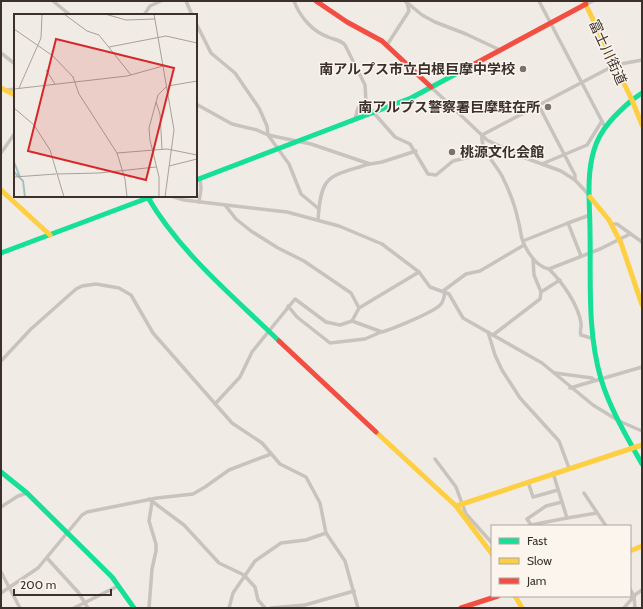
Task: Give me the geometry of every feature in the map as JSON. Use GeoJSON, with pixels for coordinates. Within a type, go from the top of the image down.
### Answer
{"type":"FeatureCollection","features":[{"type":"Feature","properties":{"kind":"street"},"geometry":{"type":"LineString","coordinates":[[53,1],[69,14]]}},
{"type":"Feature","properties":{"kind":"street"},"geometry":{"type":"LineString","coordinates":[[145,14],[150,6],[161,1]]}},
{"type":"Feature","properties":{"kind":"street"},"geometry":{"type":"LineString","coordinates":[[186,1],[192,14]]}},
{"type":"Feature","properties":{"kind":"street"},"geometry":{"type":"LineString","coordinates":[[294,1],[302,17],[314,29],[327,37],[342,41],[346,45],[365,85],[366,102],[372,112],[395,137],[410,144],[416,151],[428,174],[431,176],[436,175],[453,161],[487,153]]}},
{"type":"Feature","properties":{"kind":"street"},"geometry":{"type":"LineString","coordinates":[[316,1],[347,22],[387,45],[482,135],[500,148],[561,171],[575,180],[612,224],[620,239],[642,304]]}},
{"type":"Feature","properties":{"kind":"street"},"geometry":{"type":"LineString","coordinates":[[539,1],[583,82],[605,127]]}},
{"type":"Feature","properties":{"kind":"street"},"geometry":{"type":"LineString","coordinates":[[199,202],[201,189],[198,179],[410,98],[585,3],[593,1]]}},
{"type":"Feature","properties":{"kind":"street"},"geometry":{"type":"LineString","coordinates":[[387,45],[409,12],[406,2]]}},
{"type":"Feature","properties":{"kind":"street"},"geometry":{"type":"LineString","coordinates":[[406,2],[428,19],[466,34],[500,50]]}},
{"type":"Feature","properties":{"kind":"street","name":"富士川街道"},"geometry":{"type":"LineString","coordinates":[[585,3],[632,100],[642,125]]}},
{"type":"Feature","properties":{"kind":"street"},"geometry":{"type":"LineString","coordinates":[[197,25],[211,53],[230,66],[248,92],[267,126],[268,135],[293,171],[301,194],[319,209]]}},
{"type":"Feature","properties":{"kind":"street"},"geometry":{"type":"LineString","coordinates":[[1,53],[14,63]]}},
{"type":"Feature","properties":{"kind":"street"},"geometry":{"type":"LineString","coordinates":[[482,135],[615,65],[642,60]]}},
{"type":"Feature","properties":{"kind":"street"},"geometry":{"type":"LineString","coordinates":[[1,88],[14,94]]}},
{"type":"Feature","properties":{"kind":"street"},"geometry":{"type":"LineString","coordinates":[[7,90],[14,89]]}},
{"type":"Feature","properties":{"kind":"street"},"geometry":{"type":"LineString","coordinates":[[642,94],[632,100],[617,113],[605,127],[598,139],[592,158],[590,197],[589,310],[591,338],[608,399],[642,464]]}},
{"type":"Feature","properties":{"kind":"street"},"geometry":{"type":"LineString","coordinates":[[355,119],[358,108],[366,102]]}},
{"type":"Feature","properties":{"kind":"street"},"geometry":{"type":"LineString","coordinates":[[197,105],[232,124],[257,130],[268,135],[299,141],[332,150],[370,164]]}},
{"type":"Feature","properties":{"kind":"street"},"geometry":{"type":"LineString","coordinates":[[539,106],[575,175],[575,180]]}},
{"type":"Feature","properties":{"kind":"street"},"geometry":{"type":"LineString","coordinates":[[635,108],[642,108]]}},
{"type":"Feature","properties":{"kind":"street"},"geometry":{"type":"LineString","coordinates":[[542,164],[587,145],[602,121]]}},
{"type":"Feature","properties":{"kind":"street"},"geometry":{"type":"LineString","coordinates":[[1,153],[14,134]]}},
{"type":"Feature","properties":{"kind":"street"},"geometry":{"type":"LineString","coordinates":[[482,135],[481,139],[487,153],[502,177],[512,201],[523,243],[533,259],[544,268],[549,269],[560,280],[578,313],[581,324],[579,331],[581,335],[591,338]]}},
{"type":"Feature","properties":{"kind":"street"},"geometry":{"type":"LineString","coordinates":[[318,220],[325,183],[335,174],[382,162],[416,151]]}},
{"type":"Feature","properties":{"kind":"street"},"geometry":{"type":"LineString","coordinates":[[1,190],[50,235]]}},
{"type":"Feature","properties":{"kind":"street"},"geometry":{"type":"LineString","coordinates":[[1,254],[149,197],[160,218],[191,255],[269,332],[459,505],[491,542]]}},
{"type":"Feature","properties":{"kind":"street"},"geometry":{"type":"LineString","coordinates":[[174,197],[199,202],[287,212],[339,226],[382,244],[419,272],[430,287],[449,294],[463,318],[523,351],[555,373],[570,388],[593,405],[642,431]]}},
{"type":"Feature","properties":{"kind":"street"},"geometry":{"type":"LineString","coordinates":[[224,205],[236,219],[251,231],[278,248],[304,260],[351,293],[359,308]]}},
{"type":"Feature","properties":{"kind":"street"},"geometry":{"type":"LineString","coordinates":[[288,306],[297,317],[330,343],[364,339],[416,319],[435,309],[442,303],[444,292],[466,274],[480,270],[523,243],[590,215]]}},
{"type":"Feature","properties":{"kind":"street"},"geometry":{"type":"LineString","coordinates":[[568,223],[580,256]]}},
{"type":"Feature","properties":{"kind":"street"},"geometry":{"type":"LineString","coordinates":[[612,224],[617,224],[642,242]]}},
{"type":"Feature","properties":{"kind":"street"},"geometry":{"type":"LineString","coordinates":[[549,269],[590,253],[630,234]]}},
{"type":"Feature","properties":{"kind":"street"},"geometry":{"type":"LineString","coordinates":[[493,335],[540,299],[541,292],[534,275],[533,259]]}},
{"type":"Feature","properties":{"kind":"street"},"geometry":{"type":"LineString","coordinates":[[352,321],[359,308],[419,272]]}},
{"type":"Feature","properties":{"kind":"street"},"geometry":{"type":"LineString","coordinates":[[541,292],[560,280]]}},
{"type":"Feature","properties":{"kind":"street"},"geometry":{"type":"LineString","coordinates":[[1,361],[31,329],[76,289],[90,284],[119,288],[131,295],[153,333],[232,424],[262,443],[280,464],[306,477],[320,504],[326,533],[345,561],[358,608]]}},
{"type":"Feature","properties":{"kind":"street"},"geometry":{"type":"LineString","coordinates":[[215,404],[240,377],[252,352],[295,299],[326,322],[340,325],[352,321],[382,332]]}},
{"type":"Feature","properties":{"kind":"street"},"geometry":{"type":"LineString","coordinates":[[488,332],[495,355],[502,370],[520,398],[559,442],[569,468]]}},
{"type":"Feature","properties":{"kind":"street"},"geometry":{"type":"LineString","coordinates":[[570,388],[601,378],[641,368]]}},
{"type":"Feature","properties":{"kind":"street"},"geometry":{"type":"LineString","coordinates":[[555,373],[592,378],[594,380]]}},
{"type":"Feature","properties":{"kind":"street"},"geometry":{"type":"LineString","coordinates":[[459,505],[642,444]]}},
{"type":"Feature","properties":{"kind":"street"},"geometry":{"type":"LineString","coordinates":[[1,592],[30,575],[47,558],[87,512],[193,494],[229,470],[271,454]]}},
{"type":"Feature","properties":{"kind":"street"},"geometry":{"type":"LineString","coordinates":[[435,459],[456,487],[459,505],[491,553]]}},
{"type":"Feature","properties":{"kind":"street"},"geometry":{"type":"LineString","coordinates":[[1,472],[27,493],[112,577],[134,608]]}},
{"type":"Feature","properties":{"kind":"street"},"geometry":{"type":"LineString","coordinates":[[553,473],[566,518]]}},
{"type":"Feature","properties":{"kind":"street"},"geometry":{"type":"LineString","coordinates":[[528,482],[533,497],[558,490]]}},
{"type":"Feature","properties":{"kind":"street"},"geometry":{"type":"LineString","coordinates":[[1,507],[18,496],[27,493]]}},
{"type":"Feature","properties":{"kind":"street"},"geometry":{"type":"LineString","coordinates":[[584,493],[605,525]]}},
{"type":"Feature","properties":{"kind":"street"},"geometry":{"type":"LineString","coordinates":[[150,501],[184,525],[219,563],[244,575],[255,587],[258,600],[265,608]]}},
{"type":"Feature","properties":{"kind":"street"},"geometry":{"type":"LineString","coordinates":[[149,608],[156,551],[156,544],[149,521],[150,501]]}},
{"type":"Feature","properties":{"kind":"street"},"geometry":{"type":"LineString","coordinates":[[562,502],[546,506],[528,519],[531,525],[597,513]]}},
{"type":"Feature","properties":{"kind":"street"},"geometry":{"type":"LineString","coordinates":[[229,608],[231,597],[244,575],[256,562],[282,542],[306,540],[326,533]]}},
{"type":"Feature","properties":{"kind":"street"},"geometry":{"type":"LineString","coordinates":[[631,551],[642,546]]}},
{"type":"Feature","properties":{"kind":"street"},"geometry":{"type":"LineString","coordinates":[[47,558],[85,602],[88,608]]}},
{"type":"Feature","properties":{"kind":"street"},"geometry":{"type":"LineString","coordinates":[[1,572],[20,608]]}},
{"type":"Feature","properties":{"kind":"street"},"geometry":{"type":"LineString","coordinates":[[74,608],[118,586]]}},
{"type":"Feature","properties":{"kind":"street"},"geometry":{"type":"LineString","coordinates":[[624,608],[634,596],[642,590]]}},
{"type":"Feature","properties":{"kind":"street"},"geometry":{"type":"LineString","coordinates":[[271,608],[305,605],[354,591]]}},
{"type":"Feature","properties":{"kind":"street"},"geometry":{"type":"LineString","coordinates":[[631,591],[634,596],[635,608]]}},
{"type":"Feature","properties":{"kind":"street"},"geometry":{"type":"LineString","coordinates":[[461,608],[495,597]]}},
{"type":"Feature","properties":{"kind":"street"},"geometry":{"type":"LineString","coordinates":[[516,597],[522,608]]}},
{"type":"Feature","properties":{"kind":"traffic: fast"},"geometry":{"type":"LineString","coordinates":[[197,180],[411,98],[467,68]]}},
{"type":"Feature","properties":{"kind":"traffic: fast"},"geometry":{"type":"LineString","coordinates":[[632,100],[642,93]]}},
{"type":"Feature","properties":{"kind":"traffic: fast"},"geometry":{"type":"LineString","coordinates":[[632,100],[615,116],[600,135],[594,150],[590,170],[591,306],[594,343],[601,379],[614,412],[642,464]]}},
{"type":"Feature","properties":{"kind":"traffic: fast"},"geometry":{"type":"LineString","coordinates":[[148,197],[160,217],[191,255],[279,341]]}},
{"type":"Feature","properties":{"kind":"traffic: fast"},"geometry":{"type":"LineString","coordinates":[[1,253],[150,197]]}},
{"type":"Feature","properties":{"kind":"traffic: fast"},"geometry":{"type":"LineString","coordinates":[[1,472],[27,493],[112,577],[134,608]]}},
{"type":"Feature","properties":{"kind":"traffic: slow"},"geometry":{"type":"LineString","coordinates":[[584,1],[632,100],[642,125]]}},
{"type":"Feature","properties":{"kind":"traffic: slow"},"geometry":{"type":"LineString","coordinates":[[1,88],[14,94]]}},
{"type":"Feature","properties":{"kind":"traffic: slow"},"geometry":{"type":"LineString","coordinates":[[1,190],[50,235]]}},
{"type":"Feature","properties":{"kind":"traffic: slow"},"geometry":{"type":"LineString","coordinates":[[590,197],[609,220],[621,243],[642,305]]}},
{"type":"Feature","properties":{"kind":"traffic: slow"},"geometry":{"type":"LineString","coordinates":[[376,432],[456,506],[491,553]]}},
{"type":"Feature","properties":{"kind":"traffic: slow"},"geometry":{"type":"LineString","coordinates":[[456,506],[642,445]]}},
{"type":"Feature","properties":{"kind":"traffic: slow"},"geometry":{"type":"LineString","coordinates":[[631,551],[642,546]]}},
{"type":"Feature","properties":{"kind":"traffic: slow"},"geometry":{"type":"LineString","coordinates":[[516,597],[522,608]]}},
{"type":"Feature","properties":{"kind":"traffic: jam"},"geometry":{"type":"LineString","coordinates":[[316,1],[347,22],[382,41],[431,87]]}},
{"type":"Feature","properties":{"kind":"traffic: jam"},"geometry":{"type":"LineString","coordinates":[[467,68],[586,4]]}},
{"type":"Feature","properties":{"kind":"traffic: jam"},"geometry":{"type":"LineString","coordinates":[[279,341],[376,432]]}},
{"type":"Feature","properties":{"kind":"traffic: jam"},"geometry":{"type":"LineString","coordinates":[[461,608],[495,597]]}},
{"type":"Feature","properties":{"kind":"place","name":"南アルプス市立白根巨摩中学校"},"geometry":{"type":"Point","coordinates":[523,69]}},
{"type":"Feature","properties":{"kind":"place","name":"南アルプス警察署巨摩駐在所"},"geometry":{"type":"Point","coordinates":[548,107]}},
{"type":"Feature","properties":{"kind":"place","name":"桃源文化会館"},"geometry":{"type":"Point","coordinates":[452,152]}}]}
